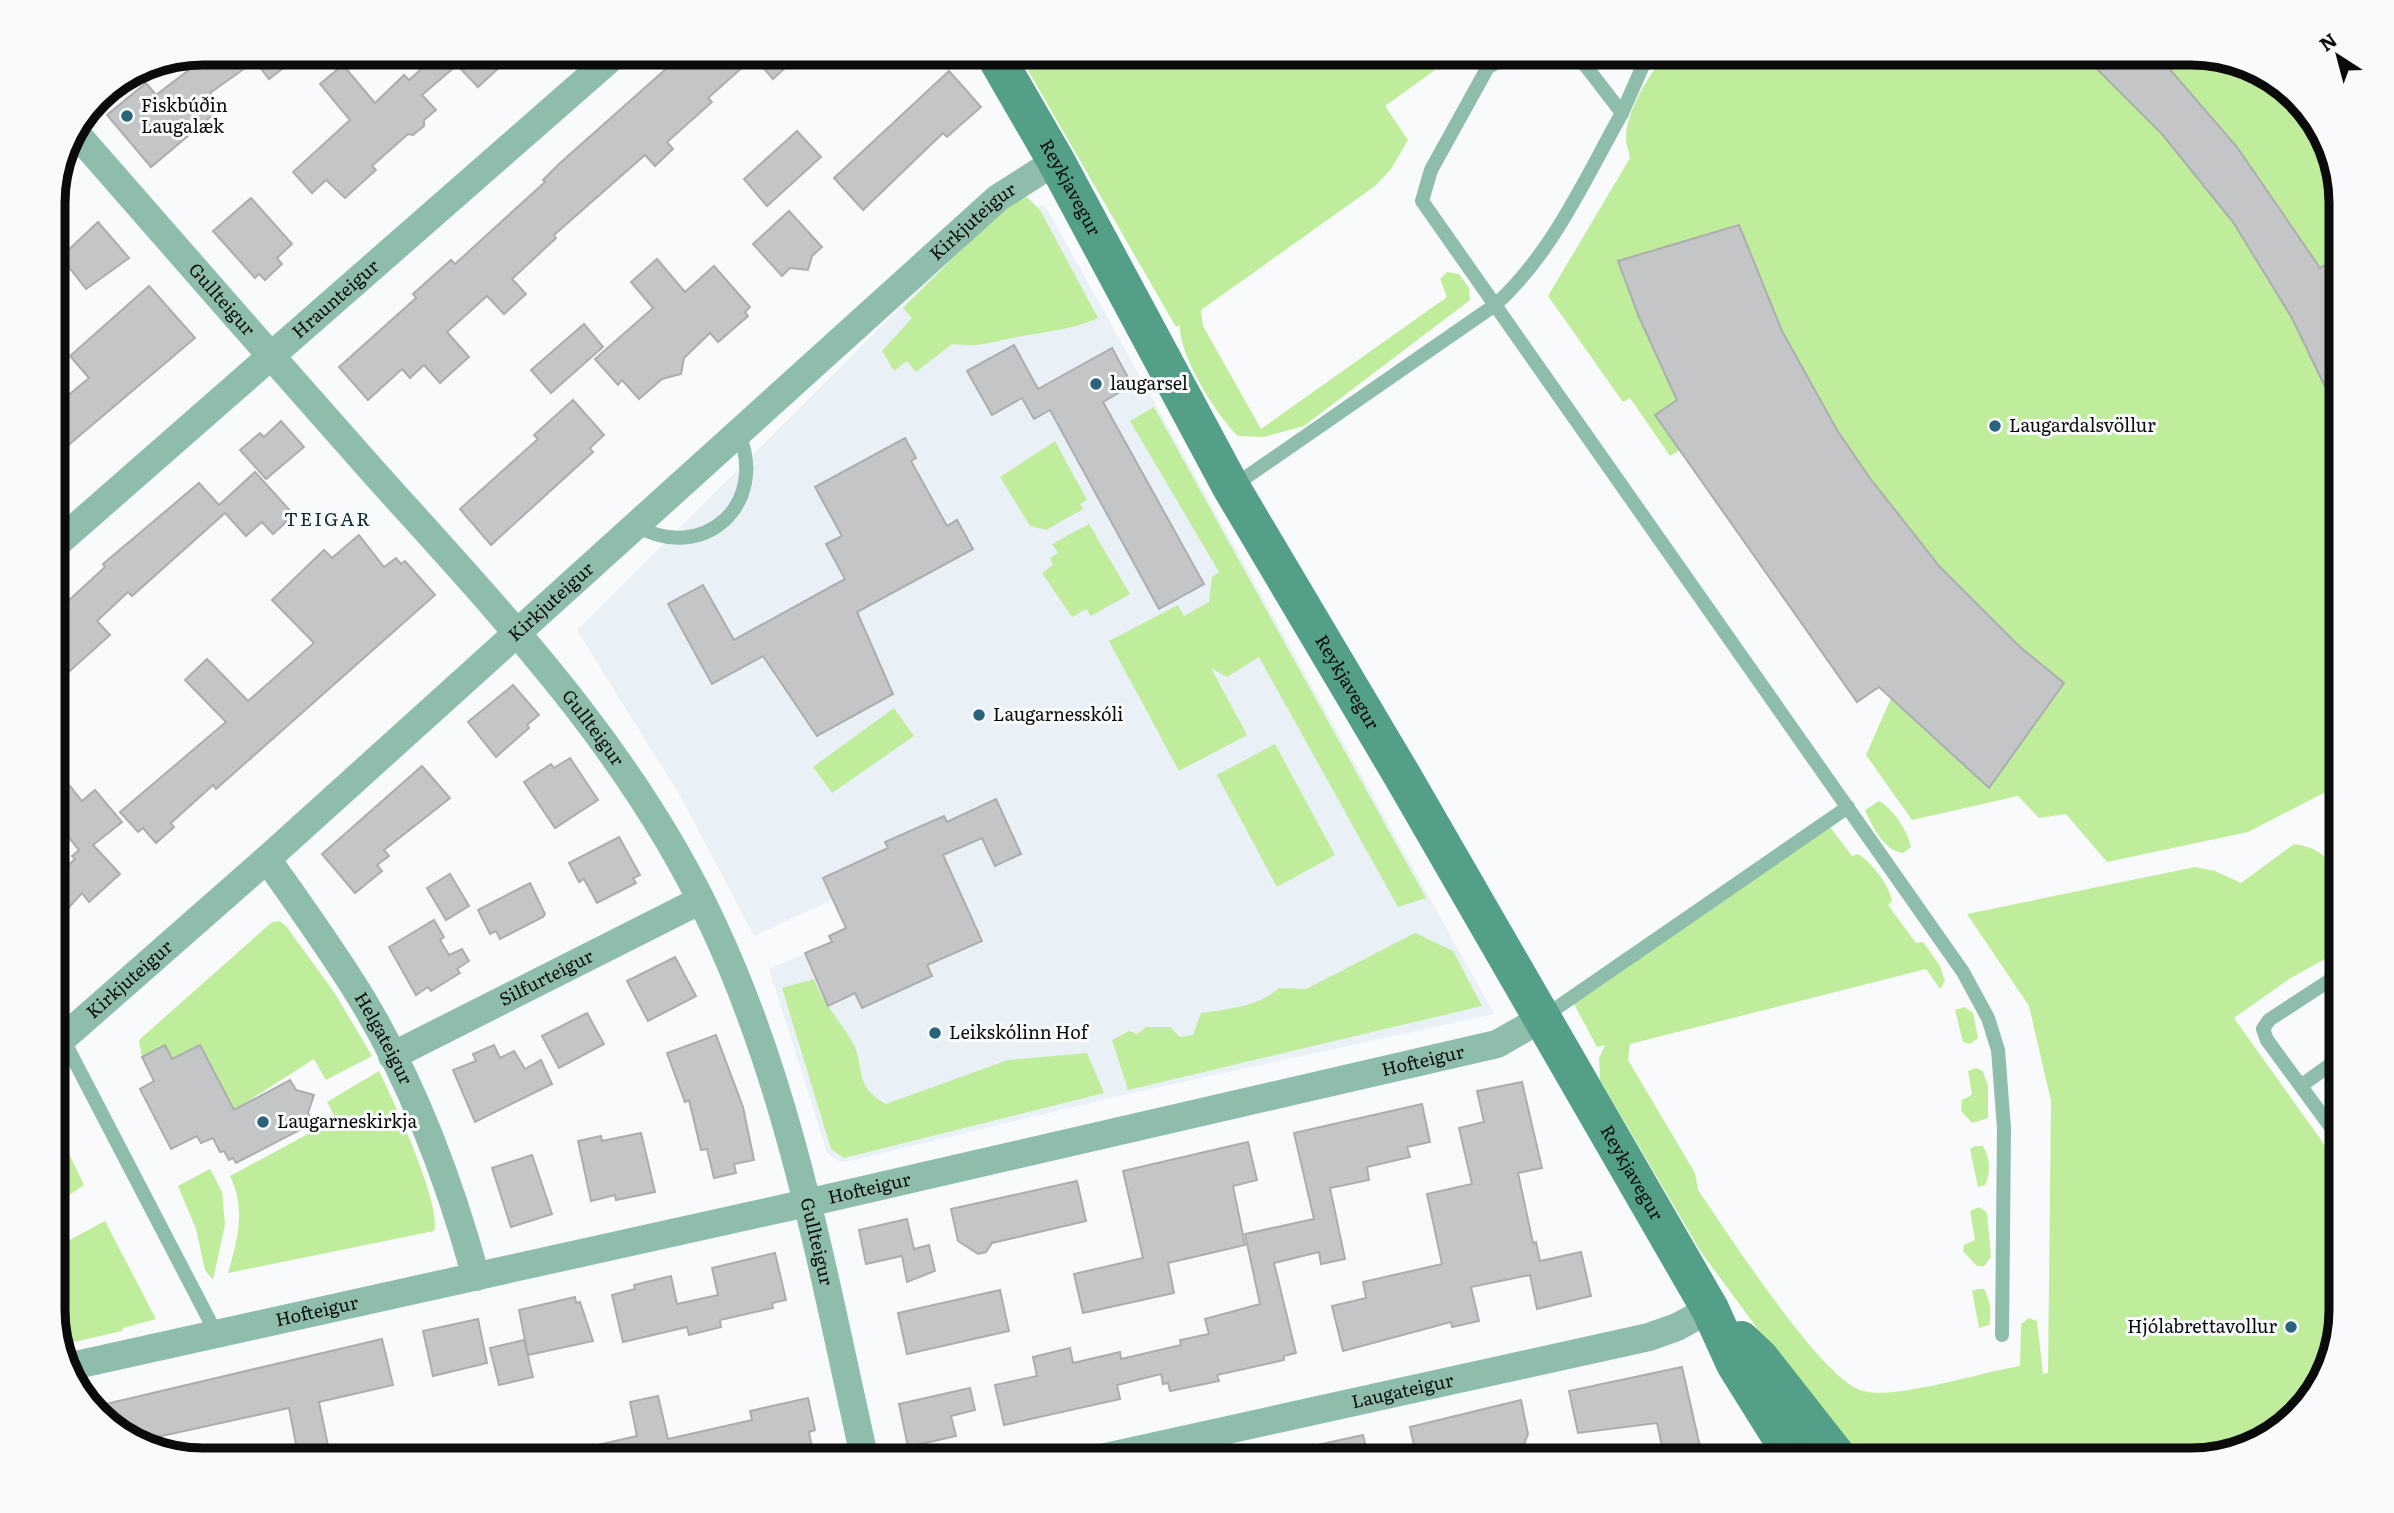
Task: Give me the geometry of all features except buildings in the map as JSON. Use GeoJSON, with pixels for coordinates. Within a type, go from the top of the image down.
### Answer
{"type":"FeatureCollection","features":[{"type":"Feature","properties":{"kind":"street","name":"Hraunteigur"},"geometry":{"type":"LineString","coordinates":[[65,537],[603,65]]}},
{"type":"Feature","properties":{"kind":"street","name":"Reykjavegur"},"geometry":{"type":"LineString","coordinates":[[1001,65],[1056,161],[1231,487],[1710,1309],[1735,1364],[1787,1448]]}},
{"type":"Feature","properties":{"kind":"street","name":"Gullteigur"},"geometry":{"type":"LineString","coordinates":[[81,139],[271,357],[517,631],[614,753],[646,803],[701,900],[755,1022],[780,1096],[862,1448]]}},
{"type":"Feature","properties":{"kind":"street","name":"Kirkjuteigur"},"geometry":{"type":"LineString","coordinates":[[65,1037],[267,859],[998,198],[1056,161]]}},
{"type":"Feature","properties":{"kind":"street","name":"Helgateigur"},"geometry":{"type":"LineString","coordinates":[[267,859],[359,993],[392,1056],[455,1200],[476,1277]]}},
{"type":"Feature","properties":{"kind":"street","name":"Silfurteigur"},"geometry":{"type":"LineString","coordinates":[[392,1056],[701,900]]}},
{"type":"Feature","properties":{"kind":"street","name":"Hofteigur"},"geometry":{"type":"LineString","coordinates":[[76,1365],[807,1203],[1497,1044],[1541,1019]]}},
{"type":"Feature","properties":{"kind":"street","name":"Reykjavegur"},"geometry":{"type":"LineString","coordinates":[[1710,1309],[1760,1357],[1830,1448]]}},
{"type":"Feature","properties":{"kind":"street","name":"Laugateigur"},"geometry":{"type":"LineString","coordinates":[[1150,1448],[1649,1336],[1677,1327],[1710,1309]]}},
{"type":"Feature","properties":{"kind":"lane"},"geometry":{"type":"LineString","coordinates":[[1492,65],[1488,67],[1431,170],[1422,201],[1976,993],[1998,1050],[2004,1128],[2002,1335]]}},
{"type":"Feature","properties":{"kind":"lane"},"geometry":{"type":"LineString","coordinates":[[1585,65],[1622,113]]}},
{"type":"Feature","properties":{"kind":"lane"},"geometry":{"type":"LineString","coordinates":[[1231,487],[1495,305],[1514,288],[1549,240],[1622,113],[1643,65]]}},
{"type":"Feature","properties":{"kind":"lane"},"geometry":{"type":"LineString","coordinates":[[635,526],[657,536],[682,539],[698,536],[727,519],[737,506],[747,477],[748,461],[738,432]]}},
{"type":"Feature","properties":{"kind":"lane"},"geometry":{"type":"LineString","coordinates":[[1541,1019],[1847,807]]}},
{"type":"Feature","properties":{"kind":"lane"},"geometry":{"type":"LineString","coordinates":[[2329,981],[2269,1020],[2263,1029],[2267,1040],[2329,1122]]}},
{"type":"Feature","properties":{"kind":"lane"},"geometry":{"type":"LineString","coordinates":[[65,1056],[216,1333]]}},
{"type":"Feature","properties":{"kind":"lane"},"geometry":{"type":"LineString","coordinates":[[2302,1085],[2329,1066]]}},
{"type":"Feature","properties":{"kind":"shaded area","name":"Laugarnesskóli"},"geometry":{"type":"Polygon","coordinates":[[[1021,187],[1035,205],[1046,207],[1494,1014],[1110,1098],[845,1162],[836,1160],[827,1152],[769,969],[825,945],[827,948],[833,945],[829,936],[854,925],[871,882],[754,936],[682,799],[577,630],[1021,187]]]}},
{"type":"Feature","properties":{"kind":"green space"},"geometry":{"type":"Polygon","coordinates":[[[1025,65],[1439,65],[1385,106],[1408,140],[1391,169],[1375,186],[1201,310],[1203,326],[1261,429],[1447,297],[1440,279],[1447,272],[1459,274],[1469,288],[1470,300],[1304,426],[1264,437],[1238,436],[1229,427],[1200,384],[1185,352],[1180,325],[1176,327],[1025,65]]]}},
{"type":"Feature","properties":{"kind":"green space","name":"Laugardalsvöllur"},"geometry":{"type":"Polygon","coordinates":[[[1658,65],[2191,65],[2227,69],[2244,75],[2268,88],[2295,112],[2319,150],[2325,167],[2329,203],[2329,790],[2248,832],[2107,862],[2066,814],[2039,818],[2018,796],[1912,820],[1866,755],[1891,698],[1680,450],[1670,456],[1630,398],[1623,402],[1548,296],[1630,158],[1626,138],[1628,125],[1635,103],[1658,65]]]}},
{"type":"Feature","properties":{"kind":"green space"},"geometry":{"type":"Polygon","coordinates":[[[1020,191],[1040,210],[1098,318],[1070,327],[988,343],[952,344],[916,372],[907,361],[894,371],[882,351],[912,318],[903,308],[1020,191]]]}},
{"type":"Feature","properties":{"kind":"green space"},"geometry":{"type":"Polygon","coordinates":[[[1154,407],[1426,898],[1398,907],[1259,657],[1227,677],[1211,668],[1247,735],[1179,771],[1109,641],[1178,605],[1184,616],[1209,602],[1212,577],[1219,572],[1130,421],[1154,407]]]}},
{"type":"Feature","properties":{"kind":"green space"},"geometry":{"type":"Polygon","coordinates":[[[1055,441],[1087,500],[1080,504],[1083,509],[1046,530],[1030,526],[1000,477],[1055,441]]]}},
{"type":"Feature","properties":{"kind":"green space"},"geometry":{"type":"Polygon","coordinates":[[[1089,524],[1130,594],[1091,616],[1086,609],[1072,617],[1042,573],[1053,565],[1050,558],[1058,553],[1052,544],[1089,524]]]}},
{"type":"Feature","properties":{"kind":"green space"},"geometry":{"type":"Polygon","coordinates":[[[894,708],[914,736],[832,793],[813,767],[894,708]]]}},
{"type":"Feature","properties":{"kind":"green space"},"geometry":{"type":"Polygon","coordinates":[[[1275,744],[1335,855],[1277,887],[1217,775],[1275,744]]]}},
{"type":"Feature","properties":{"kind":"green space"},"geometry":{"type":"Polygon","coordinates":[[[1879,801],[1895,815],[1906,834],[1911,847],[1903,853],[1884,843],[1865,810],[1879,801]]]}},
{"type":"Feature","properties":{"kind":"green space"},"geometry":{"type":"Polygon","coordinates":[[[1830,827],[1852,856],[1858,854],[1884,881],[1892,901],[1888,905],[1916,943],[1923,942],[1940,966],[1945,981],[1940,989],[1926,969],[1630,1044],[1628,1060],[1695,1173],[1698,1190],[1800,1334],[1846,1381],[1863,1391],[1896,1392],[2020,1366],[2021,1324],[2029,1318],[2037,1321],[2043,1374],[2048,1373],[2051,1101],[2029,1006],[1967,914],[2195,867],[2215,871],[2241,883],[2294,844],[2312,849],[2329,862],[2329,957],[2289,979],[2234,1018],[2329,1151],[2329,1310],[2325,1346],[2319,1363],[2306,1387],[2289,1408],[2260,1430],[2227,1444],[2191,1448],[1852,1448],[1774,1351],[1701,1252],[1600,1080],[1599,1058],[1605,1045],[1597,1047],[1574,1004],[1830,827]]]}},
{"type":"Feature","properties":{"kind":"green space"},"geometry":{"type":"Polygon","coordinates":[[[279,921],[286,926],[334,992],[372,1056],[326,1080],[314,1059],[234,1110],[200,1045],[172,1059],[165,1045],[142,1057],[139,1040],[272,922],[279,921]]]}},
{"type":"Feature","properties":{"kind":"green space"},"geometry":{"type":"Polygon","coordinates":[[[1415,933],[1453,951],[1482,1006],[1128,1090],[1112,1040],[1129,1031],[1137,1034],[1146,1027],[1170,1027],[1180,1037],[1193,1035],[1201,1013],[1252,1003],[1279,988],[1306,989],[1415,933]]]}},
{"type":"Feature","properties":{"kind":"green space"},"geometry":{"type":"Polygon","coordinates":[[[814,979],[856,1049],[861,1075],[868,1090],[886,1104],[1008,1060],[1087,1053],[1104,1093],[844,1158],[831,1149],[782,988],[814,979]]]}},
{"type":"Feature","properties":{"kind":"green space"},"geometry":{"type":"Polygon","coordinates":[[[1965,1007],[1973,1013],[1978,1038],[1970,1044],[1963,1042],[1955,1010],[1965,1007]]]}},
{"type":"Feature","properties":{"kind":"green space"},"geometry":{"type":"Polygon","coordinates":[[[1976,1068],[1983,1071],[1988,1086],[1988,1118],[1972,1123],[1961,1111],[1962,1100],[1972,1095],[1968,1071],[1976,1068]]]}},
{"type":"Feature","properties":{"kind":"green space"},"geometry":{"type":"Polygon","coordinates":[[[379,1071],[424,1176],[435,1218],[434,1231],[228,1273],[239,1224],[238,1200],[230,1176],[336,1119],[327,1102],[379,1071]]]}},
{"type":"Feature","properties":{"kind":"green space"},"geometry":{"type":"Polygon","coordinates":[[[65,1145],[84,1185],[65,1198],[65,1145]]]}},
{"type":"Feature","properties":{"kind":"green space"},"geometry":{"type":"Polygon","coordinates":[[[1983,1146],[1989,1166],[1985,1185],[1978,1187],[1970,1149],[1983,1146]]]}},
{"type":"Feature","properties":{"kind":"green space"},"geometry":{"type":"Polygon","coordinates":[[[210,1169],[222,1192],[225,1224],[213,1280],[205,1270],[196,1229],[178,1186],[210,1169]]]}},
{"type":"Feature","properties":{"kind":"green space"},"geometry":{"type":"Polygon","coordinates":[[[1979,1207],[1987,1213],[1991,1257],[1984,1266],[1977,1266],[1963,1251],[1964,1245],[1975,1240],[1970,1211],[1979,1207]]]}},
{"type":"Feature","properties":{"kind":"green space"},"geometry":{"type":"Polygon","coordinates":[[[105,1221],[156,1319],[123,1328],[122,1331],[69,1343],[65,1319],[65,1243],[105,1221]]]}},
{"type":"Feature","properties":{"kind":"green space"},"geometry":{"type":"Polygon","coordinates":[[[1984,1289],[1990,1312],[1989,1325],[1979,1328],[1972,1291],[1984,1289]]]}},
{"type":"Feature","properties":{"kind":"place","name":"Fiskbúðin Laugalæk"},"geometry":{"type":"Point","coordinates":[127,116]}},
{"type":"Feature","properties":{"kind":"place","name":"laugarsel"},"geometry":{"type":"Point","coordinates":[1096,384]}},
{"type":"Feature","properties":{"kind":"place","name":"Laugardalsvöllur"},"geometry":{"type":"Point","coordinates":[1995,426]}},
{"type":"Feature","properties":{"kind":"place","name":"Laugarnesskóli"},"geometry":{"type":"Point","coordinates":[979,715]}},
{"type":"Feature","properties":{"kind":"place","name":"Leikskólinn Hof"},"geometry":{"type":"Point","coordinates":[935,1033]}},
{"type":"Feature","properties":{"kind":"place","name":"Laugarneskirkja"},"geometry":{"type":"Point","coordinates":[263,1122]}},
{"type":"Feature","properties":{"kind":"place","name":"Hjólabrettavollur"},"geometry":{"type":"Point","coordinates":[2291,1327]}},
{"type":"Feature","properties":{"kind":"district","name":"TEIGAR"},"geometry":{"type":"Point","coordinates":[328,519]}}]}
